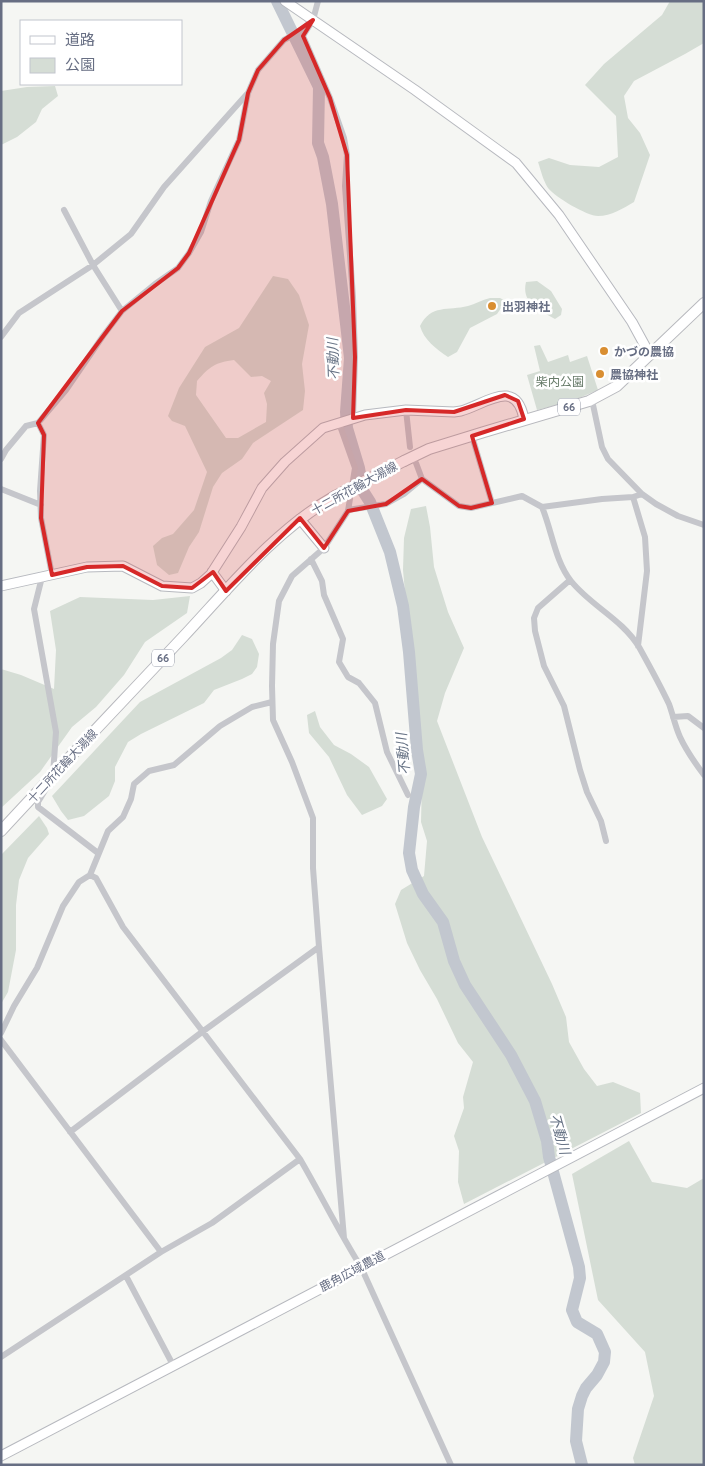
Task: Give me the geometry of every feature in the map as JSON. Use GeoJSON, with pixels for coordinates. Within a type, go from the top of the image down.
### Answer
{"type":"FeatureCollection","features":[{"type":"Feature","properties":{"kind":"main road","name":"十二所花輪大湯線"},"geometry":{"type":"LineString","coordinates":[[1,831],[254,562],[300,519],[335,496],[429,449],[592,400],[617,386],[704,303]]}},
{"type":"Feature","properties":{"kind":"street"},"geometry":{"type":"LineString","coordinates":[[318,1],[313,20],[303,36],[330,98],[344,138],[347,156],[345,186],[352,262],[355,358],[346,420],[354,468],[348,510],[324,548],[292,576],[278,601],[272,644],[272,702],[273,720],[292,762],[313,818],[313,868],[318,947],[344,1238]]}},
{"type":"Feature","properties":{"kind":"street"},"geometry":{"type":"LineString","coordinates":[[286,2],[516,163],[559,215],[632,322],[650,354]]}},
{"type":"Feature","properties":{"kind":"street"},"geometry":{"type":"LineString","coordinates":[[1,459],[4,448],[26,426],[38,423],[66,390],[122,312],[155,284],[178,268],[189,253],[201,232],[212,201],[239,140],[248,93],[258,70],[284,39],[299,32],[313,20]]}},
{"type":"Feature","properties":{"kind":"street"},"geometry":{"type":"LineString","coordinates":[[1,337],[19,314],[93,265],[132,234],[164,187],[248,93]]}},
{"type":"Feature","properties":{"kind":"street"},"geometry":{"type":"LineString","coordinates":[[64,210],[93,265],[122,312]]}},
{"type":"Feature","properties":{"kind":"street"},"geometry":{"type":"LineString","coordinates":[[1,586],[87,567],[123,566],[162,586],[192,588],[201,583],[212,572],[241,527],[262,488],[284,462],[322,428],[346,420],[406,410],[454,412],[469,409],[505,395],[513,397],[518,401],[524,419]]}},
{"type":"Feature","properties":{"kind":"street"},"geometry":{"type":"LineString","coordinates":[[592,400],[602,447],[608,459],[642,494],[656,504],[678,516],[704,525]]}},
{"type":"Feature","properties":{"kind":"street"},"geometry":{"type":"LineString","coordinates":[[406,410],[410,447]]}},
{"type":"Feature","properties":{"kind":"street"},"geometry":{"type":"LineString","coordinates":[[38,423],[44,435],[40,491],[45,544],[52,575]]}},
{"type":"Feature","properties":{"kind":"street"},"geometry":{"type":"LineString","coordinates":[[472,436],[492,503]]}},
{"type":"Feature","properties":{"kind":"street"},"geometry":{"type":"LineString","coordinates":[[416,462],[422,479],[459,506],[471,508],[522,496],[542,507],[602,498],[633,497],[642,494]]}},
{"type":"Feature","properties":{"kind":"street"},"geometry":{"type":"LineString","coordinates":[[348,510],[376,506],[395,500],[422,479]]}},
{"type":"Feature","properties":{"kind":"street"},"geometry":{"type":"LineString","coordinates":[[1,489],[41,505]]}},
{"type":"Feature","properties":{"kind":"street"},"geometry":{"type":"LineString","coordinates":[[633,497],[645,537],[647,571],[638,646]]}},
{"type":"Feature","properties":{"kind":"street"},"geometry":{"type":"LineString","coordinates":[[542,507],[558,555],[570,580],[582,593],[628,632],[638,646],[669,706],[679,736],[704,775]]}},
{"type":"Feature","properties":{"kind":"street"},"geometry":{"type":"LineString","coordinates":[[300,519],[324,548]]}},
{"type":"Feature","properties":{"kind":"street"},"geometry":{"type":"LineString","coordinates":[[311,559],[322,581],[324,595],[344,639],[340,662],[348,677],[359,683],[375,703],[387,752],[408,796]]}},
{"type":"Feature","properties":{"kind":"street"},"geometry":{"type":"LineString","coordinates":[[212,572],[226,592]]}},
{"type":"Feature","properties":{"kind":"street"},"geometry":{"type":"LineString","coordinates":[[42,577],[34,610],[56,732],[52,776],[38,802],[38,807],[98,853]]}},
{"type":"Feature","properties":{"kind":"street"},"geometry":{"type":"LineString","coordinates":[[570,580],[538,608],[534,618],[535,631],[544,666],[564,706],[580,770],[587,792],[601,821],[606,842]]}},
{"type":"Feature","properties":{"kind":"street"},"geometry":{"type":"LineString","coordinates":[[1,1033],[14,1006],[37,968],[63,906],[79,882],[90,875],[108,831],[123,817],[131,799],[134,784],[149,771],[174,764],[220,726],[252,707],[272,702]]}},
{"type":"Feature","properties":{"kind":"street"},"geometry":{"type":"LineString","coordinates":[[673,717],[688,716],[704,728]]}},
{"type":"Feature","properties":{"kind":"street"},"geometry":{"type":"LineString","coordinates":[[90,875],[96,878],[123,927],[300,1159],[362,1267],[451,1465]]}},
{"type":"Feature","properties":{"kind":"street"},"geometry":{"type":"LineString","coordinates":[[70,1132],[318,947]]}},
{"type":"Feature","properties":{"kind":"street"},"geometry":{"type":"LineString","coordinates":[[1,1040],[161,1252]]}},
{"type":"Feature","properties":{"kind":"street","name":"鹿角広域農道"},"geometry":{"type":"LineString","coordinates":[[1,1456],[704,1088]]}},
{"type":"Feature","properties":{"kind":"street"},"geometry":{"type":"LineString","coordinates":[[1,1357],[161,1252],[212,1223],[300,1159]]}},
{"type":"Feature","properties":{"kind":"street"},"geometry":{"type":"LineString","coordinates":[[126,1276],[174,1365]]}},
{"type":"Feature","properties":{"kind":"highlighted area"},"geometry":{"type":"Polygon","coordinates":[[[313,20],[303,36],[330,98],[347,155],[355,357],[353,418],[406,410],[454,412],[505,395],[518,401],[524,419],[472,436],[492,503],[471,508],[459,506],[422,479],[386,504],[348,511],[324,548],[300,518],[226,591],[213,572],[192,588],[162,586],[123,566],[87,567],[52,575],[41,518],[44,435],[38,423],[122,311],[178,268],[189,253],[239,140],[248,93],[258,70],[284,40],[313,20]]]}},
{"type":"Feature","properties":{"kind":"green space"},"geometry":{"type":"Polygon","coordinates":[[[670,1],[704,1],[704,43],[634,81],[624,96],[628,118],[640,133],[650,155],[634,202],[608,215],[598,216],[579,210],[548,188],[538,162],[549,158],[570,165],[599,167],[618,157],[616,116],[585,85],[604,64],[662,15],[670,1]]]}},
{"type":"Feature","properties":{"kind":"green space"},"geometry":{"type":"Polygon","coordinates":[[[55,86],[58,96],[42,109],[36,122],[17,137],[1,145],[1,91],[27,87],[55,86]]]}},
{"type":"Feature","properties":{"kind":"green space"},"geometry":{"type":"Polygon","coordinates":[[[273,276],[288,279],[299,295],[309,325],[302,364],[305,391],[303,410],[253,443],[242,459],[222,473],[213,487],[199,532],[189,547],[178,573],[169,575],[157,565],[153,546],[162,538],[173,534],[194,510],[207,472],[185,426],[172,421],[168,416],[179,388],[205,347],[239,328],[273,276]],[[234,360],[213,366],[197,381],[196,395],[226,438],[238,438],[266,422],[267,404],[264,393],[271,381],[262,376],[251,377],[234,360]]]}},
{"type":"Feature","properties":{"kind":"green space"},"geometry":{"type":"Polygon","coordinates":[[[537,281],[551,291],[562,309],[561,315],[555,319],[533,305],[526,295],[526,282],[537,281]]]}},
{"type":"Feature","properties":{"kind":"green space"},"geometry":{"type":"Polygon","coordinates":[[[490,298],[500,298],[506,301],[497,314],[470,328],[457,352],[448,357],[424,336],[420,326],[429,314],[435,311],[468,306],[490,298]]]}},
{"type":"Feature","properties":{"kind":"green space","name":"柴内公園"},"geometry":{"type":"Polygon","coordinates":[[[540,345],[548,362],[568,355],[570,362],[587,356],[598,390],[572,401],[537,410],[527,375],[540,371],[534,346],[540,345]]]}},
{"type":"Feature","properties":{"kind":"green space"},"geometry":{"type":"Polygon","coordinates":[[[426,506],[434,567],[448,612],[464,648],[445,693],[437,721],[482,837],[566,1017],[569,1042],[584,1069],[597,1086],[613,1082],[640,1093],[641,1113],[464,1204],[458,1182],[459,1151],[454,1136],[464,1108],[463,1097],[473,1062],[458,1043],[437,999],[420,970],[407,943],[395,904],[401,890],[424,876],[427,841],[421,822],[422,779],[403,570],[404,538],[411,509],[426,506]]]}},
{"type":"Feature","properties":{"kind":"green space"},"geometry":{"type":"Polygon","coordinates":[[[190,596],[187,613],[145,642],[124,675],[96,707],[72,727],[40,772],[1,808],[1,669],[54,689],[56,650],[50,611],[80,597],[153,600],[190,596]]]}},
{"type":"Feature","properties":{"kind":"green space"},"geometry":{"type":"Polygon","coordinates":[[[242,635],[252,639],[259,654],[257,667],[252,674],[214,690],[204,703],[128,742],[115,767],[115,781],[109,796],[84,816],[68,820],[52,796],[140,702],[221,658],[232,650],[242,635]]]}},
{"type":"Feature","properties":{"kind":"green space"},"geometry":{"type":"Polygon","coordinates":[[[315,711],[320,727],[334,745],[369,767],[387,799],[382,806],[362,815],[347,795],[329,757],[309,733],[307,715],[315,711]]]}},
{"type":"Feature","properties":{"kind":"green space"},"geometry":{"type":"Polygon","coordinates":[[[39,816],[49,834],[28,858],[19,880],[16,905],[16,950],[8,992],[1,1004],[1,855],[39,816]]]}},
{"type":"Feature","properties":{"kind":"green space"},"geometry":{"type":"Polygon","coordinates":[[[629,1141],[652,1182],[687,1188],[704,1178],[704,1465],[635,1465],[633,1458],[654,1396],[645,1352],[598,1300],[572,1174],[629,1141]]]}},
{"type":"Feature","properties":{"kind":"waterway","name":"不動川"},"geometry":{"type":"LineString","coordinates":[[277,1],[319,87],[318,143],[323,157],[332,204],[350,358],[346,412],[347,428],[359,468],[363,491],[370,502],[390,552],[403,606],[421,774],[414,807],[409,853],[412,870],[423,894],[443,922],[454,961],[465,985],[511,1055],[535,1101],[579,1267],[580,1278],[572,1310],[577,1322],[597,1334],[605,1352],[604,1362],[597,1375],[586,1388],[578,1409],[576,1441],[582,1465]]}},
{"type":"Feature","properties":{"kind":"place","name":"出羽神社"},"geometry":{"type":"Point","coordinates":[492,306]}},
{"type":"Feature","properties":{"kind":"place","name":"かづの農協"},"geometry":{"type":"Point","coordinates":[604,351]}},
{"type":"Feature","properties":{"kind":"place","name":"農協神社"},"geometry":{"type":"Point","coordinates":[600,374]}}]}
